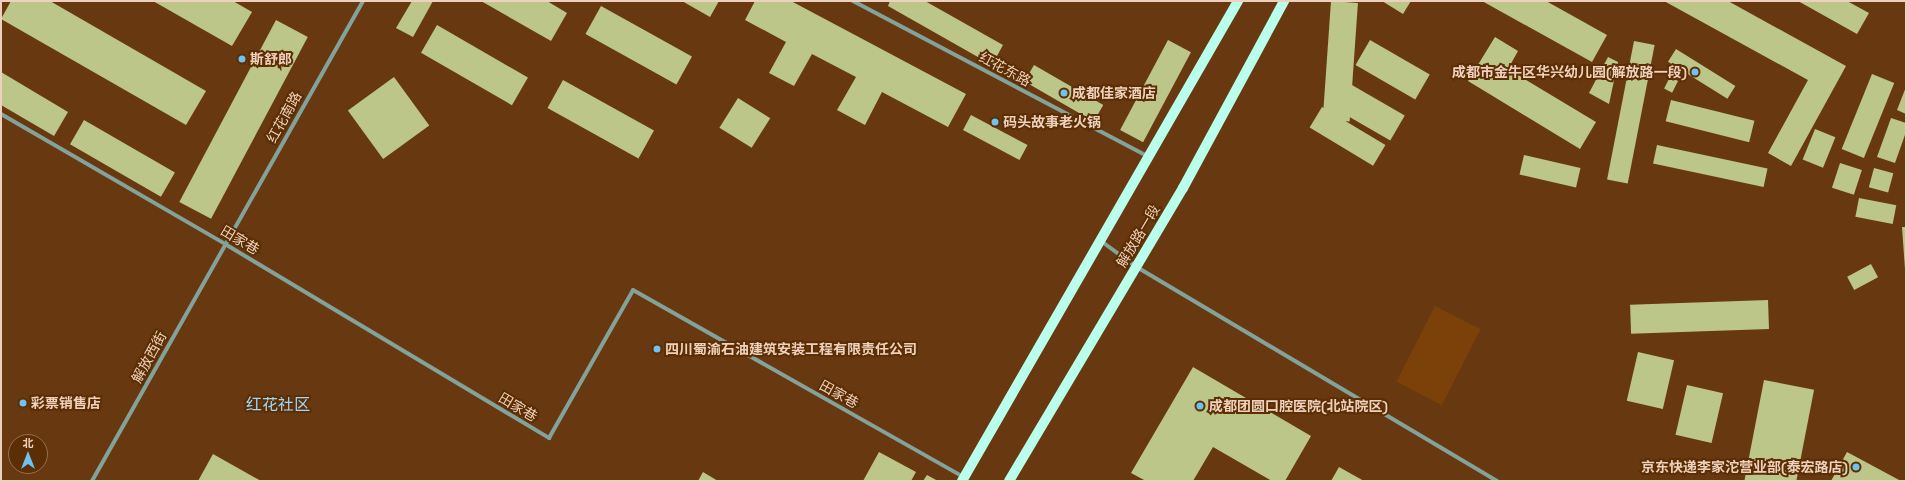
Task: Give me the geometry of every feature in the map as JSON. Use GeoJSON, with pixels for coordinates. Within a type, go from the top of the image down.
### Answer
{"type":"FeatureCollection","features":[{"type":"Feature","properties":{"kind":"main road","name":"解放路一段"},"geometry":{"type":"LineString","coordinates":[[963,479],[1100,241],[1147,156],[1238,1]]}},
{"type":"Feature","properties":{"kind":"main road","name":"解放路一段"},"geometry":{"type":"LineString","coordinates":[[1009,481],[1135,266],[1183,188],[1284,1]]}},
{"type":"Feature","properties":{"kind":"street","name":"红花南路"},"geometry":{"type":"LineString","coordinates":[[225,244],[363,1]]}},
{"type":"Feature","properties":{"kind":"street","name":"红花东路"},"geometry":{"type":"LineString","coordinates":[[853,1],[1147,156]]}},
{"type":"Feature","properties":{"kind":"street","name":"田家巷"},"geometry":{"type":"LineString","coordinates":[[1,114],[225,244],[549,438],[633,290],[963,479]]}},
{"type":"Feature","properties":{"kind":"street"},"geometry":{"type":"LineString","coordinates":[[1100,241],[1135,266],[1497,481]]}},
{"type":"Feature","properties":{"kind":"street","name":"解放西街"},"geometry":{"type":"LineString","coordinates":[[92,481],[225,244]]}},
{"type":"Feature","properties":{"kind":"shaded area"},"geometry":{"type":"Polygon","coordinates":[[[1435,306],[1480,329],[1442,405],[1396,382],[1435,306]]]}},
{"type":"Feature","properties":{"kind":"building"},"geometry":{"type":"Polygon","coordinates":[[[11,1],[50,1],[206,91],[186,125],[1,19],[11,1]]]}},
{"type":"Feature","properties":{"kind":"building"},"geometry":{"type":"Polygon","coordinates":[[[153,1],[233,1],[252,12],[232,46],[153,1]]]}},
{"type":"Feature","properties":{"kind":"building"},"geometry":{"type":"Polygon","coordinates":[[[412,1],[433,1],[413,37],[396,28],[412,1]]]}},
{"type":"Feature","properties":{"kind":"building"},"geometry":{"type":"Polygon","coordinates":[[[481,1],[547,1],[567,13],[551,41],[481,1]]]}},
{"type":"Feature","properties":{"kind":"building"},"geometry":{"type":"Polygon","coordinates":[[[682,1],[719,1],[710,17],[682,1]]]}},
{"type":"Feature","properties":{"kind":"building"},"geometry":{"type":"Polygon","coordinates":[[[755,1],[791,1],[966,94],[948,127],[882,92],[865,125],[837,110],[856,77],[812,54],[794,86],[769,73],[786,42],[745,20],[755,1]]]}},
{"type":"Feature","properties":{"kind":"building"},"geometry":{"type":"Polygon","coordinates":[[[890,1],[925,1],[1003,45],[992,65],[888,6],[890,1]]]}},
{"type":"Feature","properties":{"kind":"building"},"geometry":{"type":"Polygon","coordinates":[[[1331,1],[1358,3],[1350,122],[1323,120],[1331,1]]]}},
{"type":"Feature","properties":{"kind":"building"},"geometry":{"type":"Polygon","coordinates":[[[1382,1],[1411,1],[1403,14],[1382,1]]]}},
{"type":"Feature","properties":{"kind":"building"},"geometry":{"type":"Polygon","coordinates":[[[1482,1],[1546,1],[1607,35],[1592,62],[1482,1]]]}},
{"type":"Feature","properties":{"kind":"building"},"geometry":{"type":"Polygon","coordinates":[[[1664,1],[1728,1],[1846,66],[1791,166],[1768,153],[1808,80],[1664,1]]]}},
{"type":"Feature","properties":{"kind":"building"},"geometry":{"type":"Polygon","coordinates":[[[1798,1],[1847,1],[1869,13],[1857,34],[1798,1]]]}},
{"type":"Feature","properties":{"kind":"building"},"geometry":{"type":"Polygon","coordinates":[[[601,6],[692,56],[676,84],[585,34],[601,6]]]}},
{"type":"Feature","properties":{"kind":"building"},"geometry":{"type":"Polygon","coordinates":[[[276,20],[308,37],[211,219],[179,202],[276,20]]]}},
{"type":"Feature","properties":{"kind":"building"},"geometry":{"type":"Polygon","coordinates":[[[437,25],[528,77],[512,105],[421,53],[437,25]]]}},
{"type":"Feature","properties":{"kind":"building"},"geometry":{"type":"Polygon","coordinates":[[[1495,37],[1518,51],[1508,69],[1596,122],[1580,149],[1468,81],[1495,37]]]}},
{"type":"Feature","properties":{"kind":"building"},"geometry":{"type":"Polygon","coordinates":[[[1168,40],[1191,52],[1143,142],[1120,130],[1168,40]]]}},
{"type":"Feature","properties":{"kind":"building"},"geometry":{"type":"Polygon","coordinates":[[[1370,40],[1430,74],[1415,100],[1356,65],[1370,40]]]}},
{"type":"Feature","properties":{"kind":"building"},"geometry":{"type":"Polygon","coordinates":[[[1634,41],[1655,45],[1628,183],[1607,179],[1634,41]]]}},
{"type":"Feature","properties":{"kind":"building"},"geometry":{"type":"Polygon","coordinates":[[[1676,49],[1735,86],[1727,99],[1668,62],[1676,49]]]}},
{"type":"Feature","properties":{"kind":"building"},"geometry":{"type":"Polygon","coordinates":[[[1608,57],[1618,62],[1609,104],[1589,93],[1608,57]]]}},
{"type":"Feature","properties":{"kind":"building","name":"成都佳家酒店"},"geometry":{"type":"Polygon","coordinates":[[[1034,65],[1103,105],[1094,121],[1024,81],[1034,65]]]}},
{"type":"Feature","properties":{"kind":"building"},"geometry":{"type":"Polygon","coordinates":[[[1,72],[68,112],[54,136],[1,105],[1,72]]]}},
{"type":"Feature","properties":{"kind":"building"},"geometry":{"type":"Polygon","coordinates":[[[1872,74],[1894,83],[1864,158],[1842,149],[1872,74]]]}},
{"type":"Feature","properties":{"kind":"building"},"geometry":{"type":"Polygon","coordinates":[[[394,77],[429,126],[383,159],[348,111],[394,77]]]}},
{"type":"Feature","properties":{"kind":"building"},"geometry":{"type":"Polygon","coordinates":[[[1670,77],[1678,81],[1672,93],[1664,89],[1670,77]]]}},
{"type":"Feature","properties":{"kind":"building"},"geometry":{"type":"Polygon","coordinates":[[[563,80],[654,130],[638,158],[547,108],[563,80]]]}},
{"type":"Feature","properties":{"kind":"building"},"geometry":{"type":"Polygon","coordinates":[[[1345,81],[1405,116],[1390,141],[1330,106],[1345,81]]]}},
{"type":"Feature","properties":{"kind":"building"},"geometry":{"type":"Polygon","coordinates":[[[1906,87],[1906,114],[1897,110],[1906,87]]]}},
{"type":"Feature","properties":{"kind":"building"},"geometry":{"type":"Polygon","coordinates":[[[738,98],[770,118],[752,148],[719,128],[738,98]]]}},
{"type":"Feature","properties":{"kind":"building"},"geometry":{"type":"Polygon","coordinates":[[[1671,100],[1754,121],[1749,142],[1666,121],[1671,100]]]}},
{"type":"Feature","properties":{"kind":"building"},"geometry":{"type":"Polygon","coordinates":[[[1322,107],[1385,145],[1373,166],[1310,128],[1322,107]]]}},
{"type":"Feature","properties":{"kind":"building"},"geometry":{"type":"Polygon","coordinates":[[[971,115],[1028,145],[1020,160],[963,130],[971,115]]]}},
{"type":"Feature","properties":{"kind":"building"},"geometry":{"type":"Polygon","coordinates":[[[1891,118],[1906,123],[1906,132],[1895,163],[1877,157],[1891,118]]]}},
{"type":"Feature","properties":{"kind":"building"},"geometry":{"type":"Polygon","coordinates":[[[84,120],[175,172],[161,197],[70,144],[84,120]]]}},
{"type":"Feature","properties":{"kind":"building"},"geometry":{"type":"Polygon","coordinates":[[[1815,129],[1835,137],[1823,168],[1803,160],[1815,129]]]}},
{"type":"Feature","properties":{"kind":"building"},"geometry":{"type":"Polygon","coordinates":[[[1657,145],[1768,168],[1764,187],[1653,164],[1657,145]]]}},
{"type":"Feature","properties":{"kind":"building"},"geometry":{"type":"Polygon","coordinates":[[[1524,155],[1581,168],[1576,188],[1520,174],[1524,155]]]}},
{"type":"Feature","properties":{"kind":"building"},"geometry":{"type":"Polygon","coordinates":[[[1840,163],[1862,170],[1854,195],[1832,188],[1840,163]]]}},
{"type":"Feature","properties":{"kind":"building"},"geometry":{"type":"Polygon","coordinates":[[[1874,168],[1893,173],[1888,192],[1869,187],[1874,168]]]}},
{"type":"Feature","properties":{"kind":"building"},"geometry":{"type":"Polygon","coordinates":[[[1859,198],[1896,205],[1893,224],[1855,217],[1859,198]]]}},
{"type":"Feature","properties":{"kind":"building"},"geometry":{"type":"Polygon","coordinates":[[[1902,227],[1906,227],[1906,269],[1905,269],[1902,227]]]}},
{"type":"Feature","properties":{"kind":"building"},"geometry":{"type":"Polygon","coordinates":[[[1871,264],[1878,277],[1854,290],[1847,277],[1871,264]]]}},
{"type":"Feature","properties":{"kind":"building"},"geometry":{"type":"Polygon","coordinates":[[[1768,300],[1769,329],[1631,334],[1630,305],[1768,300]]]}},
{"type":"Feature","properties":{"kind":"building"},"geometry":{"type":"Polygon","coordinates":[[[1638,352],[1674,360],[1663,409],[1627,401],[1638,352]]]}},
{"type":"Feature","properties":{"kind":"building"},"geometry":{"type":"Polygon","coordinates":[[[1193,367],[1311,436],[1285,481],[1272,481],[1213,447],[1193,481],[1146,481],[1131,473],[1193,367]]]}},
{"type":"Feature","properties":{"kind":"building"},"geometry":{"type":"Polygon","coordinates":[[[1764,380],[1814,390],[1796,481],[1744,481],[1764,380]]]}},
{"type":"Feature","properties":{"kind":"building"},"geometry":{"type":"Polygon","coordinates":[[[1687,385],[1723,393],[1712,443],[1676,435],[1687,385]]]}},
{"type":"Feature","properties":{"kind":"building"},"geometry":{"type":"Polygon","coordinates":[[[879,452],[916,472],[911,481],[863,481],[879,452]]]}},
{"type":"Feature","properties":{"kind":"building","name":"京东快递李家沱营业部(泰宏路店)"},"geometry":{"type":"Polygon","coordinates":[[[1847,452],[1901,481],[1831,481],[1847,452]]]}},
{"type":"Feature","properties":{"kind":"building"},"geometry":{"type":"Polygon","coordinates":[[[213,454],[261,481],[198,481],[213,454]]]}},
{"type":"Feature","properties":{"kind":"building"},"geometry":{"type":"Polygon","coordinates":[[[1339,467],[1364,481],[1331,481],[1339,467]]]}},
{"type":"Feature","properties":{"kind":"building"},"geometry":{"type":"Polygon","coordinates":[[[703,472],[718,481],[698,481],[703,472]]]}},
{"type":"Feature","properties":{"kind":"building"},"geometry":{"type":"Polygon","coordinates":[[[927,475],[938,481],[923,481],[927,475]]]}},
{"type":"Feature","properties":{"kind":"place","name":"斯舒郎"},"geometry":{"type":"Point","coordinates":[242,59]}},
{"type":"Feature","properties":{"kind":"place","name":"成都市金牛区华兴幼儿园(解放路一段)"},"geometry":{"type":"Point","coordinates":[1695,72]}},
{"type":"Feature","properties":{"kind":"place","name":"成都佳家酒店"},"geometry":{"type":"Point","coordinates":[1064,93]}},
{"type":"Feature","properties":{"kind":"place","name":"码头故事老火锅"},"geometry":{"type":"Point","coordinates":[995,122]}},
{"type":"Feature","properties":{"kind":"place","name":"四川蜀渝石油建筑安装工程有限责任公司"},"geometry":{"type":"Point","coordinates":[657,349]}},
{"type":"Feature","properties":{"kind":"place","name":"彩票销售店"},"geometry":{"type":"Point","coordinates":[23,403]}},
{"type":"Feature","properties":{"kind":"place","name":"成都团圆口腔医院(北站院区)"},"geometry":{"type":"Point","coordinates":[1200,406]}},
{"type":"Feature","properties":{"kind":"place","name":"京东快递李家沱营业部(泰宏路店)"},"geometry":{"type":"Point","coordinates":[1856,467]}},
{"type":"Feature","properties":{"kind":"district","name":"红花社区"},"geometry":{"type":"Point","coordinates":[278,405]}}]}
